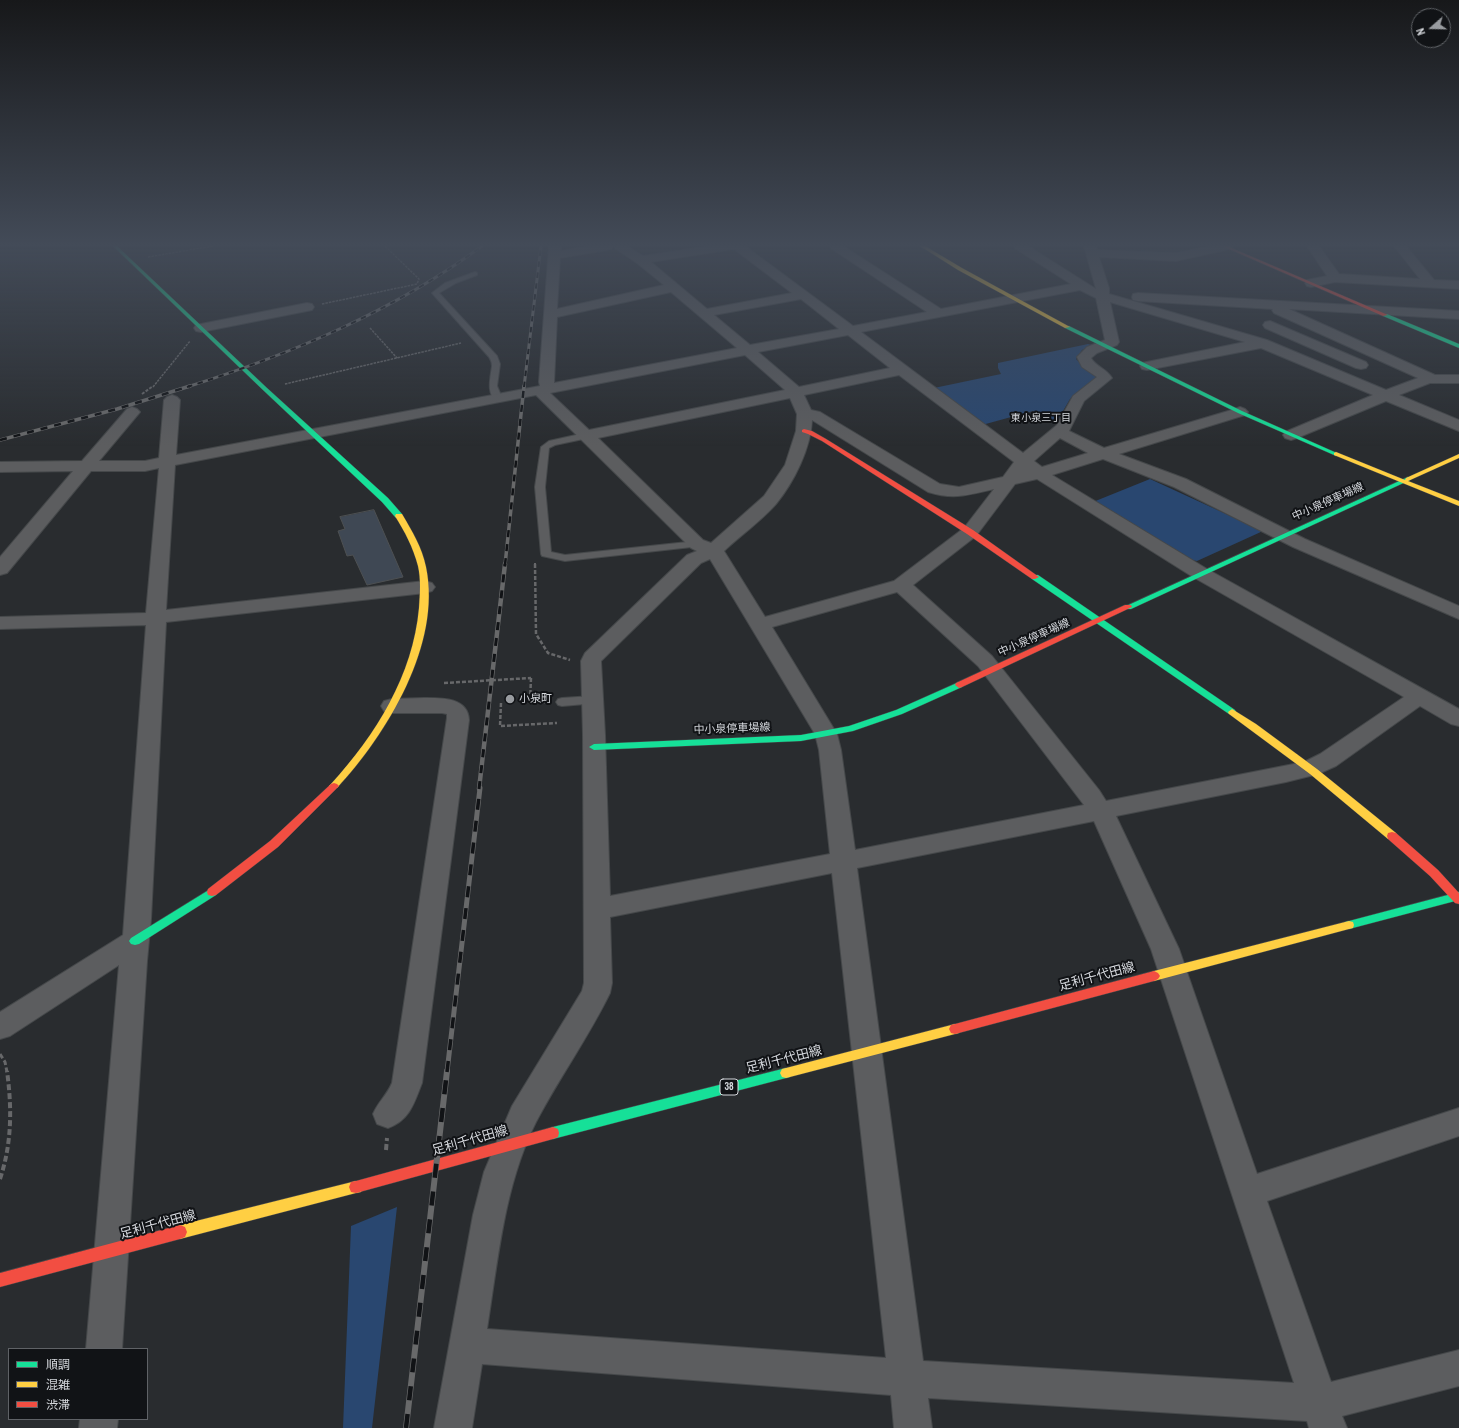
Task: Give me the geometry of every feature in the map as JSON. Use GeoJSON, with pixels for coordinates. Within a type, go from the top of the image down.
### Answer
{"type":"FeatureCollection","features":[{"type":"Feature","properties":{"kind":"street"},"geometry":{"type":"LineString","coordinates":[[0,1027],[225,883],[284,835],[332,790],[376,735],[408,673],[417,649],[424,614],[425,586],[422,563],[418,550],[401,518],[378,492],[265,389],[185,313]]}},
{"type":"Feature","properties":{"kind":"street"},"geometry":{"type":"LineString","coordinates":[[204,331],[283,313]]}},
{"type":"Feature","properties":{"kind":"street"},"geometry":{"type":"LineString","coordinates":[[543,389],[546,382],[551,314],[557,313]]}},
{"type":"Feature","properties":{"kind":"street"},"geometry":{"type":"LineString","coordinates":[[453,1428],[489,1215],[500,1172],[522,1116],[596,993],[598,983],[598,907],[592,658],[705,548],[770,500],[793,465],[804,431],[805,414],[795,391],[704,313]]}},
{"type":"Feature","properties":{"kind":"street"},"geometry":{"type":"LineString","coordinates":[[826,313],[1023,462],[1121,526],[1200,574],[1459,720]]}},
{"type":"Feature","properties":{"kind":"street"},"geometry":{"type":"LineString","coordinates":[[0,467],[145,466],[167,463],[938,313]]}},
{"type":"Feature","properties":{"kind":"street"},"geometry":{"type":"LineString","coordinates":[[1043,313],[1240,412],[1291,435],[1459,504]]}},
{"type":"Feature","properties":{"kind":"street"},"geometry":{"type":"LineString","coordinates":[[761,624],[901,585],[970,532],[1023,462],[1060,432],[1078,399],[1105,378],[1104,375],[1086,364],[1084,357],[1092,350],[1112,342],[1106,313]]}},
{"type":"Feature","properties":{"kind":"street"},"geometry":{"type":"LineString","coordinates":[[1159,313],[1262,343],[1459,426]]}},
{"type":"Feature","properties":{"kind":"street"},"geometry":{"type":"LineString","coordinates":[[1285,313],[1433,379]]}},
{"type":"Feature","properties":{"kind":"street"},"geometry":{"type":"LineString","coordinates":[[1381,313],[1459,346]]}},
{"type":"Feature","properties":{"kind":"street"},"geometry":{"type":"LineString","coordinates":[[1419,313],[1459,315]]}},
{"type":"Feature","properties":{"kind":"street"},"geometry":{"type":"LineString","coordinates":[[1236,335],[1296,318]]}},
{"type":"Feature","properties":{"kind":"street"},"geometry":{"type":"LineString","coordinates":[[1270,325],[1361,365]]}},
{"type":"Feature","properties":{"kind":"street"},"geometry":{"type":"LineString","coordinates":[[1147,366],[1262,343]]}},
{"type":"Feature","properties":{"kind":"street"},"geometry":{"type":"LineString","coordinates":[[585,436],[901,370]]}},
{"type":"Feature","properties":{"kind":"street"},"geometry":{"type":"LineString","coordinates":[[1291,435],[1388,396],[1416,383],[1433,379],[1459,379]]}},
{"type":"Feature","properties":{"kind":"street"},"geometry":{"type":"LineString","coordinates":[[543,389],[585,436],[705,548],[719,557],[761,624],[826,734],[830,750],[913,1428]]}},
{"type":"Feature","properties":{"kind":"street"},"geometry":{"type":"LineString","coordinates":[[104,1348],[110,1251],[135,942],[172,400]]}},
{"type":"Feature","properties":{"kind":"street"},"geometry":{"type":"LineString","coordinates":[[0,568],[132,412]]}},
{"type":"Feature","properties":{"kind":"street"},"geometry":{"type":"LineString","coordinates":[[805,414],[815,416],[934,488],[943,491],[959,492],[1039,473],[1240,412]]}},
{"type":"Feature","properties":{"kind":"street"},"geometry":{"type":"LineString","coordinates":[[804,431],[810,432],[854,458],[970,532],[1270,738],[1354,802],[1428,868],[1458,898]]}},
{"type":"Feature","properties":{"kind":"street"},"geometry":{"type":"LineString","coordinates":[[1060,432],[1103,454],[1180,483],[1228,506],[1283,536],[1459,613]]}},
{"type":"Feature","properties":{"kind":"street"},"geometry":{"type":"LineString","coordinates":[[854,458],[872,450]]}},
{"type":"Feature","properties":{"kind":"street","name":"中小泉停車場線"},"geometry":{"type":"LineString","coordinates":[[594,747],[801,738],[856,727],[899,712],[1459,456]]}},
{"type":"Feature","properties":{"kind":"street"},"geometry":{"type":"LineString","coordinates":[[901,585],[985,661],[1091,796],[1109,826],[1172,971],[1249,1192],[1324,1415]]}},
{"type":"Feature","properties":{"kind":"street"},"geometry":{"type":"LineString","coordinates":[[0,623],[133,620],[425,586]]}},
{"type":"Feature","properties":{"kind":"street"},"geometry":{"type":"LineString","coordinates":[[598,907],[616,906],[1101,812],[1310,768],[1328,760],[1419,697]]}},
{"type":"Feature","properties":{"kind":"street"},"geometry":{"type":"LineString","coordinates":[[388,1114],[399,1102],[407,1082],[458,720],[457,711],[454,708],[443,706],[392,706]]}},
{"type":"Feature","properties":{"kind":"street","name":"足利千代田線"},"geometry":{"type":"LineString","coordinates":[[0,1280],[394,1177],[512,1142],[866,1052],[1172,971],[1458,898]]}},
{"type":"Feature","properties":{"kind":"street"},"geometry":{"type":"LineString","coordinates":[[1249,1192],[1459,1122]]}},
{"type":"Feature","properties":{"kind":"street"},"geometry":{"type":"LineString","coordinates":[[466,1344],[498,1348],[906,1378],[1324,1415],[1459,1368]]}},
{"type":"Feature","properties":{"kind":"lane"},"geometry":{"type":"LineString","coordinates":[[452,313],[493,356],[496,364],[493,386],[498,398]]}},
{"type":"Feature","properties":{"kind":"lane"},"geometry":{"type":"LineString","coordinates":[[585,436],[552,443],[545,447],[540,487],[546,554],[565,558],[705,548]]}},
{"type":"Feature","properties":{"kind":"lane"},"geometry":{"type":"LineString","coordinates":[[562,702],[593,700]]}},
{"type":"Feature","properties":{"kind":"path"},"geometry":{"type":"LineString","coordinates":[[370,328],[397,358]]}},
{"type":"Feature","properties":{"kind":"path"},"geometry":{"type":"LineString","coordinates":[[142,394],[152,388],[193,338],[204,331]]}},
{"type":"Feature","properties":{"kind":"path"},"geometry":{"type":"LineString","coordinates":[[265,389],[478,340]]}},
{"type":"Feature","properties":{"kind":"path"},"geometry":{"type":"LineString","coordinates":[[548,653],[535,630],[534,563],[550,556]]}},
{"type":"Feature","properties":{"kind":"path"},"geometry":{"type":"LineString","coordinates":[[444,683],[531,678],[530,703],[562,702]]}},
{"type":"Feature","properties":{"kind":"path"},"geometry":{"type":"LineString","coordinates":[[501,703],[500,726],[557,723]]}},
{"type":"Feature","properties":{"kind":"path"},"geometry":{"type":"LineString","coordinates":[[0,1054],[5,1060],[11,1104],[12,1128],[7,1157],[0,1179]]}},
{"type":"Feature","properties":{"kind":"shaded area"},"geometry":{"type":"Polygon","coordinates":[[[1088,344],[1092,345],[1082,350],[1076,359],[1084,367],[1099,376],[1070,399],[1056,423],[1033,411],[982,425],[934,388],[1001,374],[998,368],[998,363],[1088,344]]]}},
{"type":"Feature","properties":{"kind":"shaded area"},"geometry":{"type":"Polygon","coordinates":[[[1150,479],[1263,531],[1197,561],[1185,559],[1093,502],[1150,479]]]}},
{"type":"Feature","properties":{"kind":"shaded area"},"geometry":{"type":"Polygon","coordinates":[[[397,1207],[372,1428],[343,1428],[351,1226],[397,1207]]]}},
{"type":"Feature","properties":{"kind":"building"},"geometry":{"type":"Polygon","coordinates":[[[374,510],[403,577],[367,585],[353,555],[347,556],[338,531],[345,529],[340,517],[374,510]]]}},
{"type":"Feature","properties":{"kind":"railway"},"geometry":{"type":"LineString","coordinates":[[190,386],[303,345],[372,313]]}},
{"type":"Feature","properties":{"kind":"railway"},"geometry":{"type":"LineString","coordinates":[[524,387],[533,313]]}},
{"type":"Feature","properties":{"kind":"railway"},"geometry":{"type":"LineString","coordinates":[[0,440],[117,409],[190,386]]}},
{"type":"Feature","properties":{"kind":"railway"},"geometry":{"type":"LineString","coordinates":[[505,565],[524,386]]}},
{"type":"Feature","properties":{"kind":"railway"},"geometry":{"type":"LineString","coordinates":[[479,789],[505,564]]}},
{"type":"Feature","properties":{"kind":"railway"},"geometry":{"type":"LineString","coordinates":[[447,1072],[480,788]]}},
{"type":"Feature","properties":{"kind":"railway"},"geometry":{"type":"LineString","coordinates":[[406,1428],[447,1071]]}},
{"type":"Feature","properties":{"kind":"traffic: fast"},"geometry":{"type":"LineString","coordinates":[[185,313],[385,500],[399,516]]}},
{"type":"Feature","properties":{"kind":"traffic: fast"},"geometry":{"type":"LineString","coordinates":[[1385,315],[1459,346]]}},
{"type":"Feature","properties":{"kind":"traffic: fast"},"geometry":{"type":"LineString","coordinates":[[1067,327],[1240,412],[1336,454]]}},
{"type":"Feature","properties":{"kind":"traffic: fast"},"geometry":{"type":"LineString","coordinates":[[1128,607],[1408,479]]}},
{"type":"Feature","properties":{"kind":"traffic: fast"},"geometry":{"type":"LineString","coordinates":[[1035,577],[1232,712]]}},
{"type":"Feature","properties":{"kind":"traffic: fast"},"geometry":{"type":"LineString","coordinates":[[594,747],[801,738],[850,729],[899,712],[959,685]]}},
{"type":"Feature","properties":{"kind":"traffic: fast"},"geometry":{"type":"LineString","coordinates":[[135,941],[212,892]]}},
{"type":"Feature","properties":{"kind":"traffic: fast"},"geometry":{"type":"LineString","coordinates":[[1349,925],[1459,896]]}},
{"type":"Feature","properties":{"kind":"traffic: fast"},"geometry":{"type":"LineString","coordinates":[[553,1133],[786,1073]]}},
{"type":"Feature","properties":{"kind":"traffic: slow"},"geometry":{"type":"LineString","coordinates":[[1041,313],[1067,327]]}},
{"type":"Feature","properties":{"kind":"traffic: slow"},"geometry":{"type":"LineString","coordinates":[[1336,454],[1459,504]]}},
{"type":"Feature","properties":{"kind":"traffic: slow"},"geometry":{"type":"LineString","coordinates":[[1408,479],[1459,456]]}},
{"type":"Feature","properties":{"kind":"traffic: slow"},"geometry":{"type":"LineString","coordinates":[[334,786],[364,752],[393,705],[415,652],[422,623],[424,595],[422,567],[414,540],[399,516]]}},
{"type":"Feature","properties":{"kind":"traffic: slow"},"geometry":{"type":"LineString","coordinates":[[1232,712],[1314,771],[1392,836]]}},
{"type":"Feature","properties":{"kind":"traffic: slow"},"geometry":{"type":"LineString","coordinates":[[1154,976],[1349,925]]}},
{"type":"Feature","properties":{"kind":"traffic: slow"},"geometry":{"type":"LineString","coordinates":[[786,1073],[955,1029]]}},
{"type":"Feature","properties":{"kind":"traffic: slow"},"geometry":{"type":"LineString","coordinates":[[180,1232],[356,1187]]}},
{"type":"Feature","properties":{"kind":"traffic: jam"},"geometry":{"type":"LineString","coordinates":[[1379,313],[1385,315]]}},
{"type":"Feature","properties":{"kind":"traffic: jam"},"geometry":{"type":"LineString","coordinates":[[804,431],[810,432],[824,440],[970,532],[1035,577]]}},
{"type":"Feature","properties":{"kind":"traffic: jam"},"geometry":{"type":"LineString","coordinates":[[959,685],[1128,607]]}},
{"type":"Feature","properties":{"kind":"traffic: jam"},"geometry":{"type":"LineString","coordinates":[[212,892],[274,844],[334,786]]}},
{"type":"Feature","properties":{"kind":"traffic: jam"},"geometry":{"type":"LineString","coordinates":[[1392,836],[1434,873],[1459,900]]}},
{"type":"Feature","properties":{"kind":"traffic: jam"},"geometry":{"type":"LineString","coordinates":[[955,1029],[1154,976]]}},
{"type":"Feature","properties":{"kind":"traffic: jam"},"geometry":{"type":"LineString","coordinates":[[356,1187],[553,1133]]}},
{"type":"Feature","properties":{"kind":"traffic: jam"},"geometry":{"type":"LineString","coordinates":[[0,1280],[180,1232]]}},
{"type":"Feature","properties":{"kind":"place","name":"小泉町"},"geometry":{"type":"Point","coordinates":[510,699]}},
{"type":"Feature","properties":{"kind":"district","name":"東小泉三丁目"},"geometry":{"type":"Point","coordinates":[1041,418]}}]}
